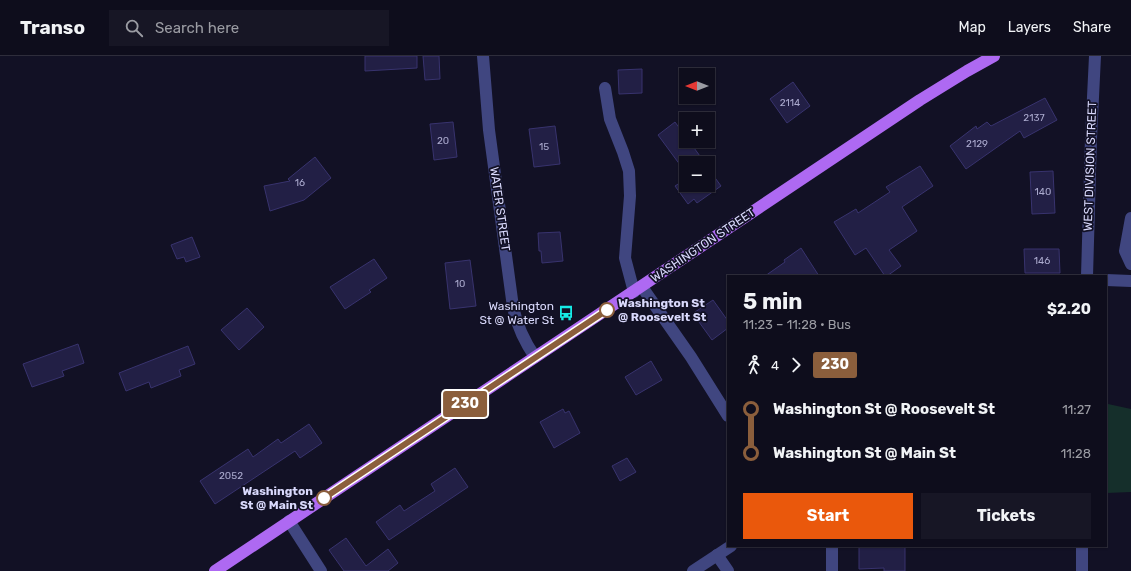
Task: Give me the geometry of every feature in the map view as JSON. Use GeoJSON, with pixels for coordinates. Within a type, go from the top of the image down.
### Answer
{"type":"FeatureCollection","features":[{"type":"Feature","properties":{"kind":"main road","name":"WASHINGTON STREET"},"geometry":{"type":"LineString","coordinates":[[215,571],[920,100],[994,56]]}},
{"type":"Feature","properties":{"kind":"street","name":"WATER STREET"},"geometry":{"type":"LineString","coordinates":[[483,56],[489,130],[513,307],[519,330],[535,357]]}},
{"type":"Feature","properties":{"kind":"street","name":"WEST DIVISION STREET"},"geometry":{"type":"LineString","coordinates":[[1087,275],[1090,146],[1095,56]]}},
{"type":"Feature","properties":{"kind":"street"},"geometry":{"type":"LineString","coordinates":[[605,88],[610,119],[629,171],[630,196],[625,258],[638,289],[701,373],[727,414]]}},
{"type":"Feature","properties":{"kind":"street"},"geometry":{"type":"LineString","coordinates":[[1131,218],[1125,251],[1131,264]]}},
{"type":"Feature","properties":{"kind":"street"},"geometry":{"type":"LineString","coordinates":[[1107,280],[1131,281]]}},
{"type":"Feature","properties":{"kind":"street"},"geometry":{"type":"LineString","coordinates":[[289,521],[321,571]]}},
{"type":"Feature","properties":{"kind":"street"},"geometry":{"type":"LineString","coordinates":[[692,571],[729,547]]}},
{"type":"Feature","properties":{"kind":"street"},"geometry":{"type":"LineString","coordinates":[[832,547],[832,571]]}},
{"type":"Feature","properties":{"kind":"street"},"geometry":{"type":"LineString","coordinates":[[1082,547],[1082,571]]}},
{"type":"Feature","properties":{"kind":"street"},"geometry":{"type":"LineString","coordinates":[[717,555],[728,571]]}},
{"type":"Feature","properties":{"kind":"green space"},"geometry":{"type":"Polygon","coordinates":[[[1108,404],[1131,409],[1131,492],[1107,493],[1108,404]]]}},
{"type":"Feature","properties":{"kind":"building"},"geometry":{"type":"Polygon","coordinates":[[[365,56],[417,56],[417,68],[365,71],[365,56]]]}},
{"type":"Feature","properties":{"kind":"building"},"geometry":{"type":"Polygon","coordinates":[[[423,56],[439,56],[440,79],[425,80],[423,56]]]}},
{"type":"Feature","properties":{"kind":"building"},"geometry":{"type":"Polygon","coordinates":[[[642,69],[642,93],[619,94],[618,70],[642,69]]]}},
{"type":"Feature","properties":{"kind":"building"},"geometry":{"type":"Polygon","coordinates":[[[793,82],[810,106],[787,123],[770,99],[793,82]]]}},
{"type":"Feature","properties":{"kind":"building"},"geometry":{"type":"Polygon","coordinates":[[[1045,98],[1057,120],[1024,138],[1020,131],[966,169],[950,146],[976,126],[977,129],[987,122],[991,126],[1045,98]]]}},
{"type":"Feature","properties":{"kind":"building"},"geometry":{"type":"Polygon","coordinates":[[[453,122],[457,157],[434,160],[430,124],[453,122]]]}},
{"type":"Feature","properties":{"kind":"building"},"geometry":{"type":"Polygon","coordinates":[[[675,122],[679,127],[679,148],[694,148],[700,156],[679,156],[679,164],[658,135],[675,122]]]}},
{"type":"Feature","properties":{"kind":"building"},"geometry":{"type":"Polygon","coordinates":[[[555,126],[560,164],[534,167],[529,129],[555,126]]]}},
{"type":"Feature","properties":{"kind":"building"},"geometry":{"type":"Polygon","coordinates":[[[315,157],[331,178],[304,200],[270,211],[264,186],[290,181],[288,179],[315,157]]]}},
{"type":"Feature","properties":{"kind":"building"},"geometry":{"type":"Polygon","coordinates":[[[920,166],[933,186],[902,207],[917,231],[889,250],[901,266],[888,275],[884,275],[866,248],[855,255],[834,222],[856,209],[858,213],[890,192],[886,187],[920,166]]]}},
{"type":"Feature","properties":{"kind":"building"},"geometry":{"type":"Polygon","coordinates":[[[1053,171],[1055,213],[1032,214],[1030,172],[1053,171]]]}},
{"type":"Feature","properties":{"kind":"building"},"geometry":{"type":"Polygon","coordinates":[[[715,178],[721,186],[715,190],[715,178]]]}},
{"type":"Feature","properties":{"kind":"building"},"geometry":{"type":"Polygon","coordinates":[[[679,183],[679,192],[675,186],[679,183]]]}},
{"type":"Feature","properties":{"kind":"building"},"geometry":{"type":"Polygon","coordinates":[[[679,192],[713,192],[697,203],[694,199],[688,204],[679,192]]]}},
{"type":"Feature","properties":{"kind":"building"},"geometry":{"type":"Polygon","coordinates":[[[560,232],[563,261],[542,263],[541,251],[539,251],[538,233],[560,232]]]}},
{"type":"Feature","properties":{"kind":"building"},"geometry":{"type":"Polygon","coordinates":[[[192,237],[200,257],[186,262],[184,257],[177,259],[171,245],[192,237]]]}},
{"type":"Feature","properties":{"kind":"building"},"geometry":{"type":"Polygon","coordinates":[[[801,248],[818,275],[766,275],[785,262],[784,260],[801,248]]]}},
{"type":"Feature","properties":{"kind":"building"},"geometry":{"type":"Polygon","coordinates":[[[1024,249],[1059,249],[1060,273],[1025,273],[1024,249]]]}},
{"type":"Feature","properties":{"kind":"building"},"geometry":{"type":"Polygon","coordinates":[[[374,259],[387,278],[369,290],[371,292],[345,309],[330,287],[374,259]]]}},
{"type":"Feature","properties":{"kind":"building"},"geometry":{"type":"Polygon","coordinates":[[[470,260],[476,306],[450,309],[445,263],[470,260]]]}},
{"type":"Feature","properties":{"kind":"building"},"geometry":{"type":"Polygon","coordinates":[[[713,300],[727,320],[727,329],[712,340],[699,322],[702,320],[695,312],[713,300]]]}},
{"type":"Feature","properties":{"kind":"building"},"geometry":{"type":"Polygon","coordinates":[[[247,308],[264,327],[239,350],[221,330],[247,308]]]}},
{"type":"Feature","properties":{"kind":"building"},"geometry":{"type":"Polygon","coordinates":[[[78,344],[84,363],[62,371],[64,376],[32,387],[23,364],[78,344]]]}},
{"type":"Feature","properties":{"kind":"building"},"geometry":{"type":"Polygon","coordinates":[[[188,346],[195,364],[179,370],[181,376],[151,388],[149,382],[126,391],[119,373],[188,346]]]}},
{"type":"Feature","properties":{"kind":"building"},"geometry":{"type":"Polygon","coordinates":[[[651,361],[662,380],[636,395],[625,377],[651,361]]]}},
{"type":"Feature","properties":{"kind":"building"},"geometry":{"type":"Polygon","coordinates":[[[563,409],[565,413],[569,411],[580,433],[554,448],[540,422],[563,409]]]}},
{"type":"Feature","properties":{"kind":"building"},"geometry":{"type":"Polygon","coordinates":[[[309,424],[322,443],[300,458],[295,451],[215,504],[200,481],[248,449],[253,457],[278,439],[281,443],[309,424]]]}},
{"type":"Feature","properties":{"kind":"building"},"geometry":{"type":"Polygon","coordinates":[[[627,458],[636,472],[620,481],[612,466],[627,458]]]}},
{"type":"Feature","properties":{"kind":"building"},"geometry":{"type":"Polygon","coordinates":[[[455,468],[468,487],[389,540],[376,522],[400,505],[404,511],[435,491],[431,484],[455,468]]]}},
{"type":"Feature","properties":{"kind":"building"},"geometry":{"type":"Polygon","coordinates":[[[346,538],[366,566],[388,549],[398,563],[388,571],[344,571],[329,550],[346,538]]]}},
{"type":"Feature","properties":{"kind":"building"},"geometry":{"type":"Polygon","coordinates":[[[859,547],[905,547],[905,571],[884,571],[884,568],[859,569],[859,547]]]}},
{"type":"Feature","properties":{"kind":"bus line","name":"230"},"geometry":{"type":"LineString","coordinates":[[324,498],[607,310]]}},
{"type":"Feature","properties":{"kind":"place","name":"Washington St @ Roosevelt St"},"geometry":{"type":"Point","coordinates":[607,310]}},
{"type":"Feature","properties":{"kind":"place","name":"Washington St @ Water St"},"geometry":{"type":"Point","coordinates":[566,313]}},
{"type":"Feature","properties":{"kind":"place","name":"Washington St @ Main St"},"geometry":{"type":"Point","coordinates":[324,498]}}]}
